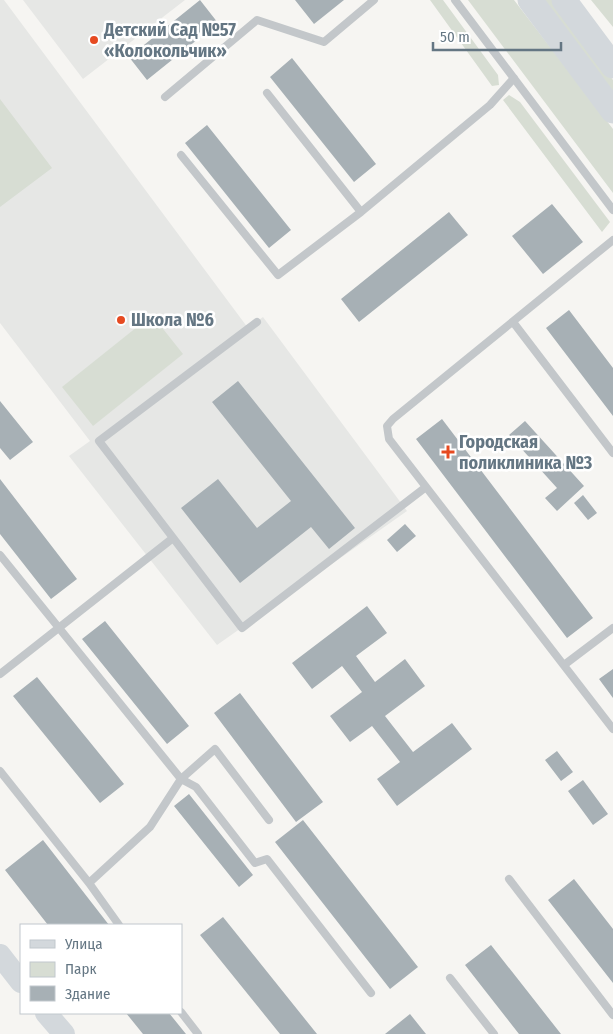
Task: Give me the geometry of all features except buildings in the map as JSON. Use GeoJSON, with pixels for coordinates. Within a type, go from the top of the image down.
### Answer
{"type":"FeatureCollection","features":[{"type":"Feature","properties":{"kind":"main road"},"geometry":{"type":"LineString","coordinates":[[530,0],[613,110]]}},
{"type":"Feature","properties":{"kind":"main road"},"geometry":{"type":"LineString","coordinates":[[564,0],[613,66]]}},
{"type":"Feature","properties":{"kind":"main road"},"geometry":{"type":"LineString","coordinates":[[0,955],[20,981]]}},
{"type":"Feature","properties":{"kind":"main road"},"geometry":{"type":"LineString","coordinates":[[47,1014],[64,1034]]}},
{"type":"Feature","properties":{"kind":"lane"},"geometry":{"type":"LineString","coordinates":[[165,97],[257,20],[324,42],[374,0]]}},
{"type":"Feature","properties":{"kind":"lane"},"geometry":{"type":"LineString","coordinates":[[455,0],[613,210]]}},
{"type":"Feature","properties":{"kind":"lane"},"geometry":{"type":"LineString","coordinates":[[181,155],[278,275],[361,212],[490,104],[514,78]]}},
{"type":"Feature","properties":{"kind":"lane"},"geometry":{"type":"LineString","coordinates":[[267,93],[361,212]]}},
{"type":"Feature","properties":{"kind":"lane"},"geometry":{"type":"LineString","coordinates":[[613,240],[386,426],[389,439],[613,729]]}},
{"type":"Feature","properties":{"kind":"lane"},"geometry":{"type":"LineString","coordinates":[[257,322],[99,441],[242,628],[426,488]]}},
{"type":"Feature","properties":{"kind":"lane"},"geometry":{"type":"LineString","coordinates":[[513,322],[613,453]]}},
{"type":"Feature","properties":{"kind":"lane"},"geometry":{"type":"LineString","coordinates":[[0,674],[173,538]]}},
{"type":"Feature","properties":{"kind":"lane"},"geometry":{"type":"LineString","coordinates":[[0,555],[181,779],[196,787],[255,863],[267,859],[371,993]]}},
{"type":"Feature","properties":{"kind":"lane"},"geometry":{"type":"LineString","coordinates":[[564,666],[613,628]]}},
{"type":"Feature","properties":{"kind":"lane"},"geometry":{"type":"LineString","coordinates":[[89,883],[150,827],[181,779],[215,749],[268,820]]}},
{"type":"Feature","properties":{"kind":"lane"},"geometry":{"type":"LineString","coordinates":[[0,771],[89,883],[118,924]]}},
{"type":"Feature","properties":{"kind":"lane"},"geometry":{"type":"LineString","coordinates":[[509,879],[613,1015]]}},
{"type":"Feature","properties":{"kind":"lane"},"geometry":{"type":"LineString","coordinates":[[450,978],[494,1034]]}},
{"type":"Feature","properties":{"kind":"lane"},"geometry":{"type":"LineString","coordinates":[[182,1013],[198,1034]]}},
{"type":"Feature","properties":{"kind":"shaded area","name":"Школа №6"},"geometry":{"type":"Polygon","coordinates":[[[0,0],[4,0],[248,328],[263,317],[407,511],[217,645],[69,456],[90,441],[0,323],[0,0]]]}},
{"type":"Feature","properties":{"kind":"shaded area","name":"Детский Сад №57 «Колокольчик»"},"geometry":{"type":"Polygon","coordinates":[[[23,0],[185,0],[83,79],[23,0]]]}},
{"type":"Feature","properties":{"kind":"green space"},"geometry":{"type":"Polygon","coordinates":[[[430,0],[443,0],[498,75],[499,85],[492,86],[430,0]]]}},
{"type":"Feature","properties":{"kind":"green space"},"geometry":{"type":"Polygon","coordinates":[[[468,0],[514,0],[613,129],[613,193],[468,0]]]}},
{"type":"Feature","properties":{"kind":"green space"},"geometry":{"type":"Polygon","coordinates":[[[542,0],[553,0],[613,80],[613,94],[542,0]]]}},
{"type":"Feature","properties":{"kind":"green space"},"geometry":{"type":"Polygon","coordinates":[[[591,0],[613,0],[613,27],[591,0]]]}},
{"type":"Feature","properties":{"kind":"green space"},"geometry":{"type":"Polygon","coordinates":[[[509,95],[520,102],[610,222],[602,232],[503,100],[509,95]]]}},
{"type":"Feature","properties":{"kind":"green space"},"geometry":{"type":"Polygon","coordinates":[[[0,99],[52,168],[0,207],[0,99]]]}},
{"type":"Feature","properties":{"kind":"green space"},"geometry":{"type":"Polygon","coordinates":[[[152,315],[183,354],[93,426],[62,387],[152,315]]]}},
{"type":"Feature","properties":{"kind":"place","name":"Детский Сад №57 «Колокольчик»"},"geometry":{"type":"Point","coordinates":[94,40]}},
{"type":"Feature","properties":{"kind":"place","name":"Школа №6"},"geometry":{"type":"Point","coordinates":[121,320]}},
{"type":"Feature","properties":{"kind":"place","name":"Городская поликлиника №3"},"geometry":{"type":"Point","coordinates":[448,452]}}]}
